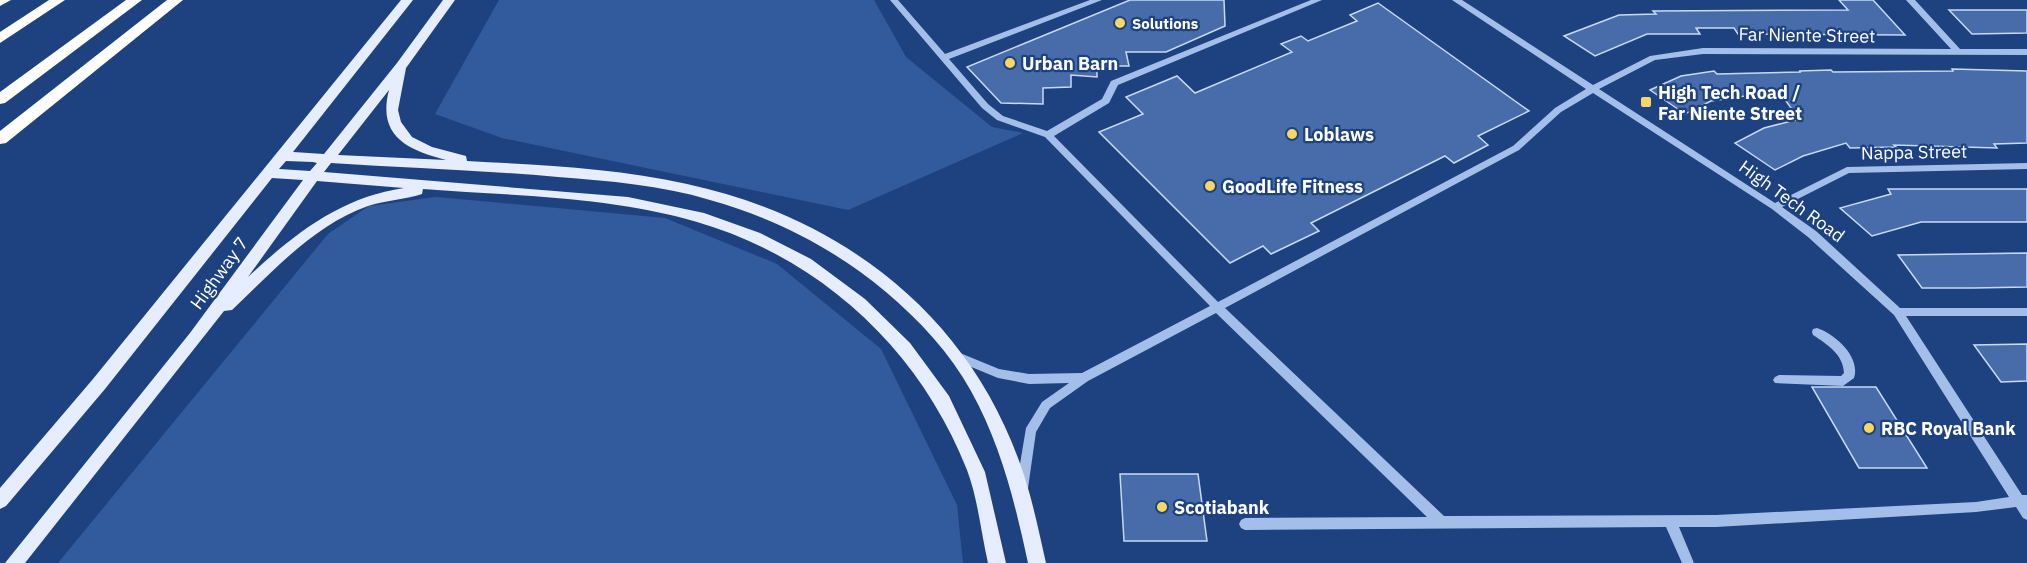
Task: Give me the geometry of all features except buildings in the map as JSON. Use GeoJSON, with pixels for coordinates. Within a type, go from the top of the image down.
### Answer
{"type":"FeatureCollection","features":[{"type":"Feature","properties":{"kind":"highway"},"geometry":{"type":"LineString","coordinates":[[0,39],[58,0]]}},
{"type":"Feature","properties":{"kind":"highway"},"geometry":{"type":"LineString","coordinates":[[0,99],[135,0]]}},
{"type":"Feature","properties":{"kind":"highway"},"geometry":{"type":"LineString","coordinates":[[0,140],[176,0]]}},
{"type":"Feature","properties":{"kind":"main road","name":"Highway 7"},"geometry":{"type":"LineString","coordinates":[[0,501],[99,384],[407,0]]}},
{"type":"Feature","properties":{"kind":"main road","name":"Highway 7"},"geometry":{"type":"LineString","coordinates":[[14,563],[196,337],[327,158],[401,66],[448,0]]}},
{"type":"Feature","properties":{"kind":"main road"},"geometry":{"type":"LineString","coordinates":[[401,66],[392,108],[398,131],[408,142],[423,149],[492,167]]}},
{"type":"Feature","properties":{"kind":"main road"},"geometry":{"type":"LineString","coordinates":[[283,156],[601,175],[710,195],[797,225],[845,252],[884,281],[924,319],[956,356],[978,392],[1005,445],[1021,495],[1037,563]]}},
{"type":"Feature","properties":{"kind":"main road"},"geometry":{"type":"LineString","coordinates":[[269,173],[628,202],[699,217],[754,237],[806,263],[860,303],[904,347],[943,401],[976,472],[997,563]]}},
{"type":"Feature","properties":{"kind":"main road"},"geometry":{"type":"LineString","coordinates":[[196,337],[291,244],[325,220],[372,199],[392,194],[477,188]]}},
{"type":"Feature","properties":{"kind":"street"},"geometry":{"type":"LineString","coordinates":[[894,0],[985,106],[1000,118],[1048,135],[1217,308],[1441,522]]}},
{"type":"Feature","properties":{"kind":"street"},"geometry":{"type":"LineString","coordinates":[[943,58],[1098,0]]}},
{"type":"Feature","properties":{"kind":"street"},"geometry":{"type":"LineString","coordinates":[[1048,135],[1106,101],[1114,83],[1318,0]]}},
{"type":"Feature","properties":{"kind":"street","name":"High Tech Road"},"geometry":{"type":"LineString","coordinates":[[1456,0],[1775,207],[1812,234],[1898,312],[2022,500],[2027,514]]}},
{"type":"Feature","properties":{"kind":"street"},"geometry":{"type":"LineString","coordinates":[[1910,0],[1958,52]]}},
{"type":"Feature","properties":{"kind":"street","name":"Far Niente Street"},"geometry":{"type":"LineString","coordinates":[[1021,495],[1030,431],[1046,405],[1084,378],[1516,148],[1558,110],[1593,88],[1653,58],[1703,51],[2027,51]]}},
{"type":"Feature","properties":{"kind":"street","name":"Nappa Street"},"geometry":{"type":"LineString","coordinates":[[1775,207],[1847,170],[2027,166]]}},
{"type":"Feature","properties":{"kind":"street"},"geometry":{"type":"LineString","coordinates":[[1898,312],[2027,312]]}},
{"type":"Feature","properties":{"kind":"street"},"geometry":{"type":"LineString","coordinates":[[1779,380],[1843,381],[1850,375],[1850,366],[1844,352],[1817,332]]}},
{"type":"Feature","properties":{"kind":"street"},"geometry":{"type":"LineString","coordinates":[[956,356],[998,373],[1029,379],[1084,378]]}},
{"type":"Feature","properties":{"kind":"street"},"geometry":{"type":"LineString","coordinates":[[1245,524],[1716,521],[1969,507],[2022,500]]}},
{"type":"Feature","properties":{"kind":"street"},"geometry":{"type":"LineString","coordinates":[[1670,521],[1688,563]]}},
{"type":"Feature","properties":{"kind":"shaded area"},"geometry":{"type":"Polygon","coordinates":[[[499,0],[874,0],[906,57],[992,127],[1023,133],[848,210],[502,138],[435,114],[499,0]]]}},
{"type":"Feature","properties":{"kind":"shaded area"},"geometry":{"type":"Polygon","coordinates":[[[436,197],[665,218],[777,264],[881,349],[957,505],[963,563],[58,563],[328,234],[369,206],[436,197]]]}},
{"type":"Feature","properties":{"kind":"place","name":"Solutions"},"geometry":{"type":"Point","coordinates":[1120,23]}},
{"type":"Feature","properties":{"kind":"place","name":"Urban Barn"},"geometry":{"type":"Point","coordinates":[1010,63]}},
{"type":"Feature","properties":{"kind":"place","name":"High Tech Road / Far Niente Street"},"geometry":{"type":"Point","coordinates":[1646,102]}},
{"type":"Feature","properties":{"kind":"place","name":"Loblaws"},"geometry":{"type":"Point","coordinates":[1292,134]}},
{"type":"Feature","properties":{"kind":"place","name":"GoodLife Fitness"},"geometry":{"type":"Point","coordinates":[1210,186]}},
{"type":"Feature","properties":{"kind":"place","name":"RBC Royal Bank"},"geometry":{"type":"Point","coordinates":[1869,428]}},
{"type":"Feature","properties":{"kind":"place","name":"Scotiabank"},"geometry":{"type":"Point","coordinates":[1162,507]}}]}
